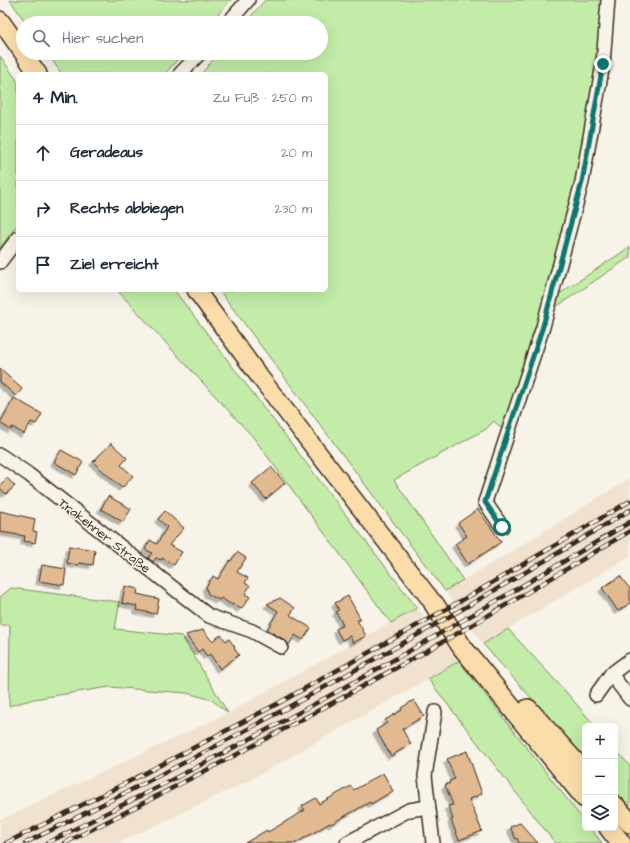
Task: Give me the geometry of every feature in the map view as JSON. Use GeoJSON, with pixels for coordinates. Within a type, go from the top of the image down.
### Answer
{"type":"FeatureCollection","features":[{"type":"Feature","properties":{"kind":"highway"},"geometry":{"type":"LineString","coordinates":[[434,604],[582,770]]}},
{"type":"Feature","properties":{"kind":"highway"},"geometry":{"type":"LineString","coordinates":[[434,604],[462,647],[583,795]]}},
{"type":"Feature","properties":{"kind":"highway"},"geometry":{"type":"LineString","coordinates":[[618,809],[630,823]]}},
{"type":"Feature","properties":{"kind":"highway"},"geometry":{"type":"LineString","coordinates":[[612,831],[622,843]]}},
{"type":"Feature","properties":{"kind":"main road"},"geometry":{"type":"LineString","coordinates":[[0,20],[16,43]]}},
{"type":"Feature","properties":{"kind":"main road"},"geometry":{"type":"LineString","coordinates":[[28,60],[37,72]]}},
{"type":"Feature","properties":{"kind":"main road"},"geometry":{"type":"LineString","coordinates":[[197,292],[259,376],[434,604]]}},
{"type":"Feature","properties":{"kind":"street"},"geometry":{"type":"LineString","coordinates":[[234,16],[248,0]]}},
{"type":"Feature","properties":{"kind":"street"},"geometry":{"type":"LineString","coordinates":[[502,527],[485,502],[543,326],[582,182],[603,64],[608,0]]}},
{"type":"Feature","properties":{"kind":"street"},"geometry":{"type":"LineString","coordinates":[[182,72],[193,60]]}},
{"type":"Feature","properties":{"kind":"street"},"geometry":{"type":"LineString","coordinates":[[0,262],[16,241]]}},
{"type":"Feature","properties":{"kind":"street","name":"Trakehner Straße"},"geometry":{"type":"LineString","coordinates":[[0,455],[28,474],[209,616],[252,631],[281,647]]}},
{"type":"Feature","properties":{"kind":"street"},"geometry":{"type":"LineString","coordinates":[[596,695],[611,674],[630,660]]}},
{"type":"Feature","properties":{"kind":"street"},"geometry":{"type":"LineString","coordinates":[[611,674],[630,699]]}},
{"type":"Feature","properties":{"kind":"street"},"geometry":{"type":"LineString","coordinates":[[433,843],[425,776],[435,712]]}},
{"type":"Feature","properties":{"kind":"street"},"geometry":{"type":"LineString","coordinates":[[347,843],[409,810],[428,807]]}},
{"type":"Feature","properties":{"kind":"shaded area"},"geometry":{"type":"Polygon","coordinates":[[[630,478],[630,556],[483,644],[445,591],[630,478]]]}},
{"type":"Feature","properties":{"kind":"shaded area"},"geometry":{"type":"Polygon","coordinates":[[[417,608],[459,661],[248,781],[119,843],[0,843],[0,820],[228,713],[417,608]]]}},
{"type":"Feature","properties":{"kind":"green space"},"geometry":{"type":"Polygon","coordinates":[[[10,0],[231,0],[216,16],[21,16],[10,0]]]}},
{"type":"Feature","properties":{"kind":"green space"},"geometry":{"type":"Polygon","coordinates":[[[265,0],[604,0],[600,63],[573,208],[506,433],[494,421],[486,429],[394,480],[463,580],[445,591],[221,292],[328,292],[328,72],[203,72],[213,60],[328,60],[328,16],[251,16],[265,0]]]}},
{"type":"Feature","properties":{"kind":"green space"},"geometry":{"type":"Polygon","coordinates":[[[0,56],[16,79],[16,227],[0,248],[0,56]]]}},
{"type":"Feature","properties":{"kind":"green space"},"geometry":{"type":"Polygon","coordinates":[[[52,60],[177,60],[167,72],[61,72],[52,60]]]}},
{"type":"Feature","properties":{"kind":"green space"},"geometry":{"type":"Polygon","coordinates":[[[630,247],[630,257],[553,309],[556,296],[630,247]]]}},
{"type":"Feature","properties":{"kind":"green space"},"geometry":{"type":"Polygon","coordinates":[[[119,292],[176,292],[417,608],[391,623],[253,437],[119,292]]]}},
{"type":"Feature","properties":{"kind":"green space"},"geometry":{"type":"Polygon","coordinates":[[[11,588],[120,602],[115,629],[182,636],[228,713],[212,700],[187,693],[109,687],[34,699],[9,706],[10,625],[0,625],[0,597],[11,588]]]}},
{"type":"Feature","properties":{"kind":"green space"},"geometry":{"type":"Polygon","coordinates":[[[508,629],[566,692],[592,723],[582,723],[582,755],[483,644],[508,629]]]}},
{"type":"Feature","properties":{"kind":"green space"},"geometry":{"type":"Polygon","coordinates":[[[459,661],[582,818],[582,831],[592,831],[602,843],[555,843],[428,679],[459,661]]]}},
{"type":"Feature","properties":{"kind":"green space"},"geometry":{"type":"Polygon","coordinates":[[[618,752],[630,766],[630,808],[618,795],[618,752]]]}},
{"type":"Feature","properties":{"kind":"building"},"geometry":{"type":"Polygon","coordinates":[[[0,369],[22,389],[16,396],[0,382],[0,369]]]}},
{"type":"Feature","properties":{"kind":"building"},"geometry":{"type":"Polygon","coordinates":[[[14,398],[42,414],[36,424],[31,422],[24,434],[12,427],[11,430],[0,423],[14,398]]]}},
{"type":"Feature","properties":{"kind":"building"},"geometry":{"type":"Polygon","coordinates":[[[111,443],[127,458],[121,465],[133,476],[122,488],[93,462],[111,443]]]}},
{"type":"Feature","properties":{"kind":"building"},"geometry":{"type":"Polygon","coordinates":[[[61,450],[83,462],[76,475],[54,462],[61,450]]]}},
{"type":"Feature","properties":{"kind":"building"},"geometry":{"type":"Polygon","coordinates":[[[271,467],[285,483],[266,499],[252,483],[271,467]]]}},
{"type":"Feature","properties":{"kind":"building"},"geometry":{"type":"Polygon","coordinates":[[[7,478],[15,486],[6,494],[0,488],[0,485],[7,478]]]}},
{"type":"Feature","properties":{"kind":"building"},"geometry":{"type":"Polygon","coordinates":[[[108,496],[131,509],[123,522],[101,509],[108,496]]]}},
{"type":"Feature","properties":{"kind":"building"},"geometry":{"type":"Polygon","coordinates":[[[478,509],[501,542],[468,564],[455,544],[467,536],[458,523],[478,509]]]}},
{"type":"Feature","properties":{"kind":"building"},"geometry":{"type":"Polygon","coordinates":[[[0,511],[35,519],[33,531],[37,532],[35,543],[24,541],[25,536],[0,532],[0,511]]]}},
{"type":"Feature","properties":{"kind":"building"},"geometry":{"type":"Polygon","coordinates":[[[165,511],[184,528],[169,545],[182,552],[174,565],[162,558],[161,560],[156,558],[153,562],[148,558],[152,553],[145,549],[150,540],[157,544],[167,527],[158,519],[165,511]]]}},
{"type":"Feature","properties":{"kind":"building"},"geometry":{"type":"Polygon","coordinates":[[[69,546],[95,550],[93,565],[67,563],[69,546]]]}},
{"type":"Feature","properties":{"kind":"building"},"geometry":{"type":"Polygon","coordinates":[[[237,552],[246,558],[237,572],[248,578],[245,583],[250,586],[245,594],[250,597],[241,609],[221,598],[219,600],[208,594],[206,587],[213,576],[218,579],[237,552]]]}},
{"type":"Feature","properties":{"kind":"building"},"geometry":{"type":"Polygon","coordinates":[[[42,565],[66,569],[64,585],[39,581],[42,565]]]}},
{"type":"Feature","properties":{"kind":"building"},"geometry":{"type":"Polygon","coordinates":[[[620,576],[630,589],[630,603],[618,611],[602,588],[620,576]]]}},
{"type":"Feature","properties":{"kind":"building"},"geometry":{"type":"Polygon","coordinates":[[[125,586],[138,589],[137,594],[159,599],[156,614],[136,610],[137,606],[122,603],[125,586]]]}},
{"type":"Feature","properties":{"kind":"building"},"geometry":{"type":"Polygon","coordinates":[[[348,596],[361,620],[357,620],[366,636],[353,643],[350,636],[342,640],[336,629],[343,625],[336,612],[339,610],[335,603],[348,596]]]}},
{"type":"Feature","properties":{"kind":"building"},"geometry":{"type":"Polygon","coordinates":[[[280,598],[295,608],[290,615],[311,628],[303,640],[295,635],[289,645],[285,640],[267,630],[278,611],[267,604],[280,598]]]}},
{"type":"Feature","properties":{"kind":"building"},"geometry":{"type":"Polygon","coordinates":[[[203,630],[212,641],[221,635],[226,641],[229,639],[239,655],[220,669],[210,654],[207,656],[202,649],[198,652],[186,635],[203,630]]]}},
{"type":"Feature","properties":{"kind":"building"},"geometry":{"type":"Polygon","coordinates":[[[414,700],[424,716],[402,729],[411,744],[391,756],[376,730],[387,723],[385,720],[402,710],[401,708],[414,700]]]}},
{"type":"Feature","properties":{"kind":"building"},"geometry":{"type":"Polygon","coordinates":[[[467,751],[482,794],[469,799],[482,831],[459,840],[451,820],[453,819],[448,806],[453,805],[445,785],[450,783],[449,781],[455,779],[447,759],[467,751]]]}},
{"type":"Feature","properties":{"kind":"building"},"geometry":{"type":"Polygon","coordinates":[[[383,773],[393,791],[371,804],[370,802],[331,824],[330,823],[296,843],[245,843],[267,830],[268,832],[305,810],[302,806],[316,798],[319,804],[351,786],[354,790],[383,773]]]}},
{"type":"Feature","properties":{"kind":"building"},"geometry":{"type":"Polygon","coordinates":[[[520,823],[538,843],[519,843],[510,827],[520,823]]]}},
{"type":"Feature","properties":{"kind":"railway"},"geometry":{"type":"LineString","coordinates":[[6,843],[128,782],[277,704],[473,594],[630,501]]}},
{"type":"Feature","properties":{"kind":"railway"},"geometry":{"type":"LineString","coordinates":[[25,843],[180,765],[317,691],[452,615],[630,510]]}},
{"type":"Feature","properties":{"kind":"railway"},"geometry":{"type":"LineString","coordinates":[[47,843],[190,770],[365,676],[630,522]]}},
{"type":"Feature","properties":{"kind":"railway"},"geometry":{"type":"LineString","coordinates":[[65,843],[245,750],[379,678],[630,531]]}},
{"type":"Feature","properties":{"kind":"route"},"geometry":{"type":"LineString","coordinates":[[502,527],[485,502],[543,326],[582,182],[603,64]]}}]}
